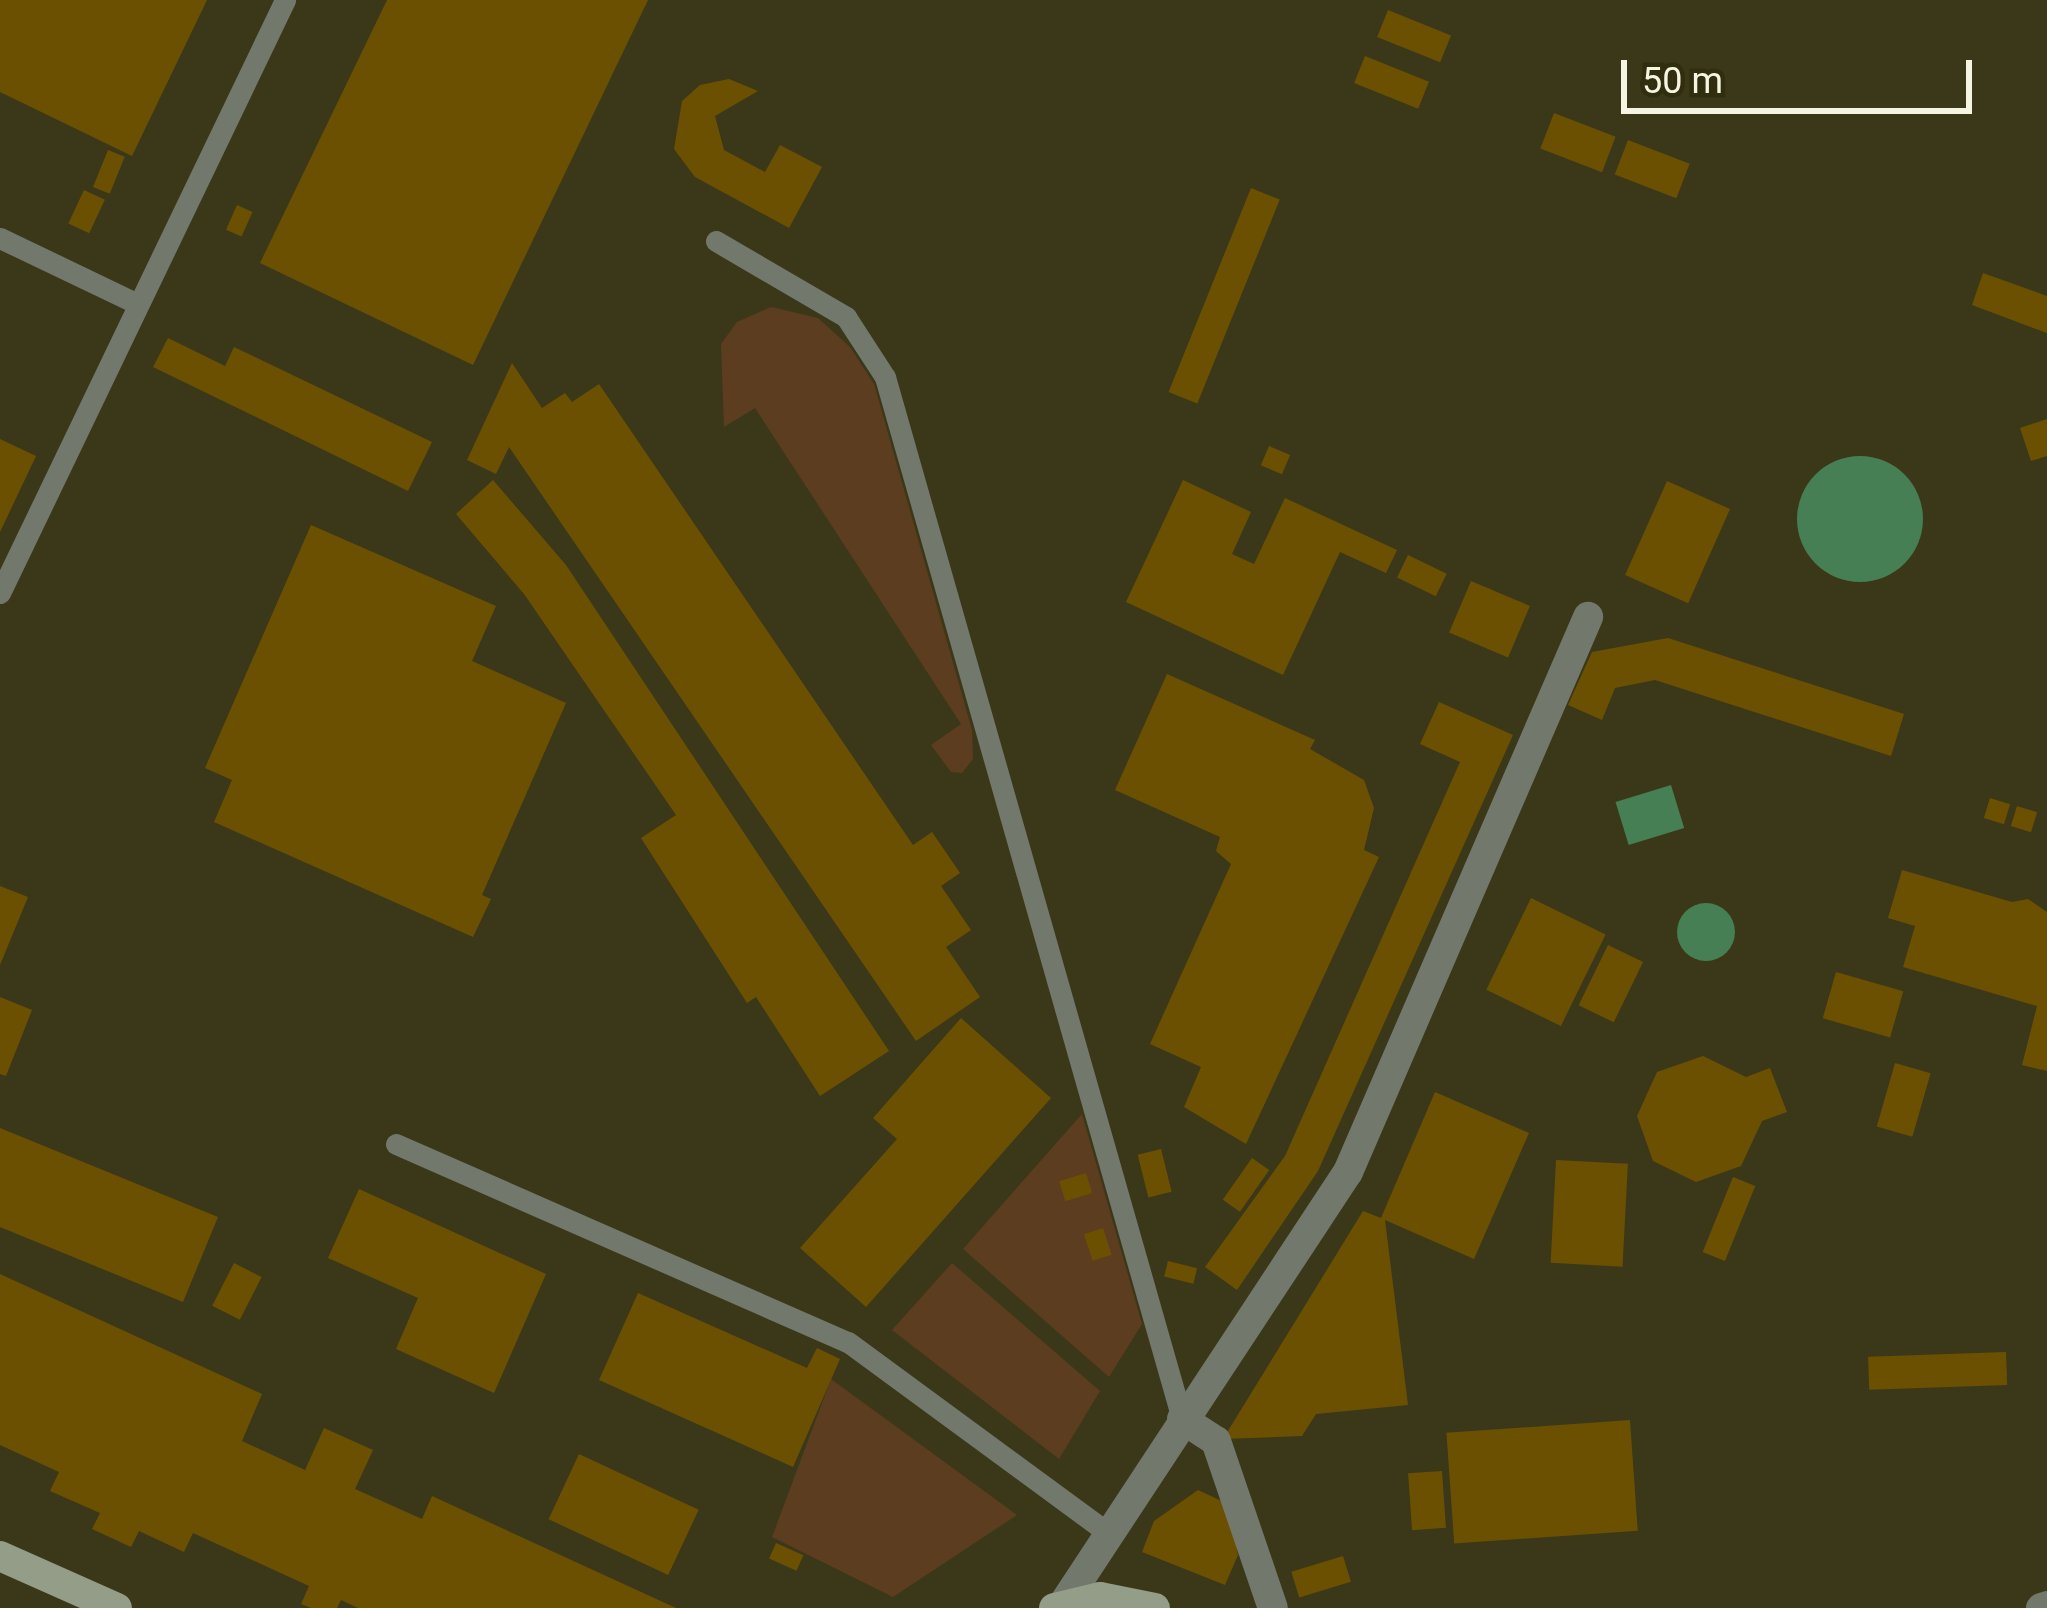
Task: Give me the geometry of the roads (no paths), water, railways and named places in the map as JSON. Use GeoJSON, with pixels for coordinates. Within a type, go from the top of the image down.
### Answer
{"type":"FeatureCollection","features":[{"type":"Feature","properties":{"kind":"street"},"geometry":{"type":"LineString","coordinates":[[1059,1606],[1348,1172],[1588,617]]}},
{"type":"Feature","properties":{"kind":"street"},"geometry":{"type":"LineString","coordinates":[[1182,1419],[1216,1441],[1274,1608]]}},
{"type":"Feature","properties":{"kind":"street"},"geometry":{"type":"LineString","coordinates":[[0,1556],[117,1608]]}},
{"type":"Feature","properties":{"kind":"street"},"geometry":{"type":"LineString","coordinates":[[1059,1606],[1100,1598],[1155,1608]]}},
{"type":"Feature","properties":{"kind":"lane"},"geometry":{"type":"LineString","coordinates":[[0,592],[285,0]]}},
{"type":"Feature","properties":{"kind":"lane"},"geometry":{"type":"LineString","coordinates":[[0,238],[138,304]]}},
{"type":"Feature","properties":{"kind":"lane"},"geometry":{"type":"LineString","coordinates":[[716,241],[846,317],[885,377],[1182,1419]]}},
{"type":"Feature","properties":{"kind":"lane"},"geometry":{"type":"LineString","coordinates":[[396,1144],[848,1342],[1109,1534]]}}]}
